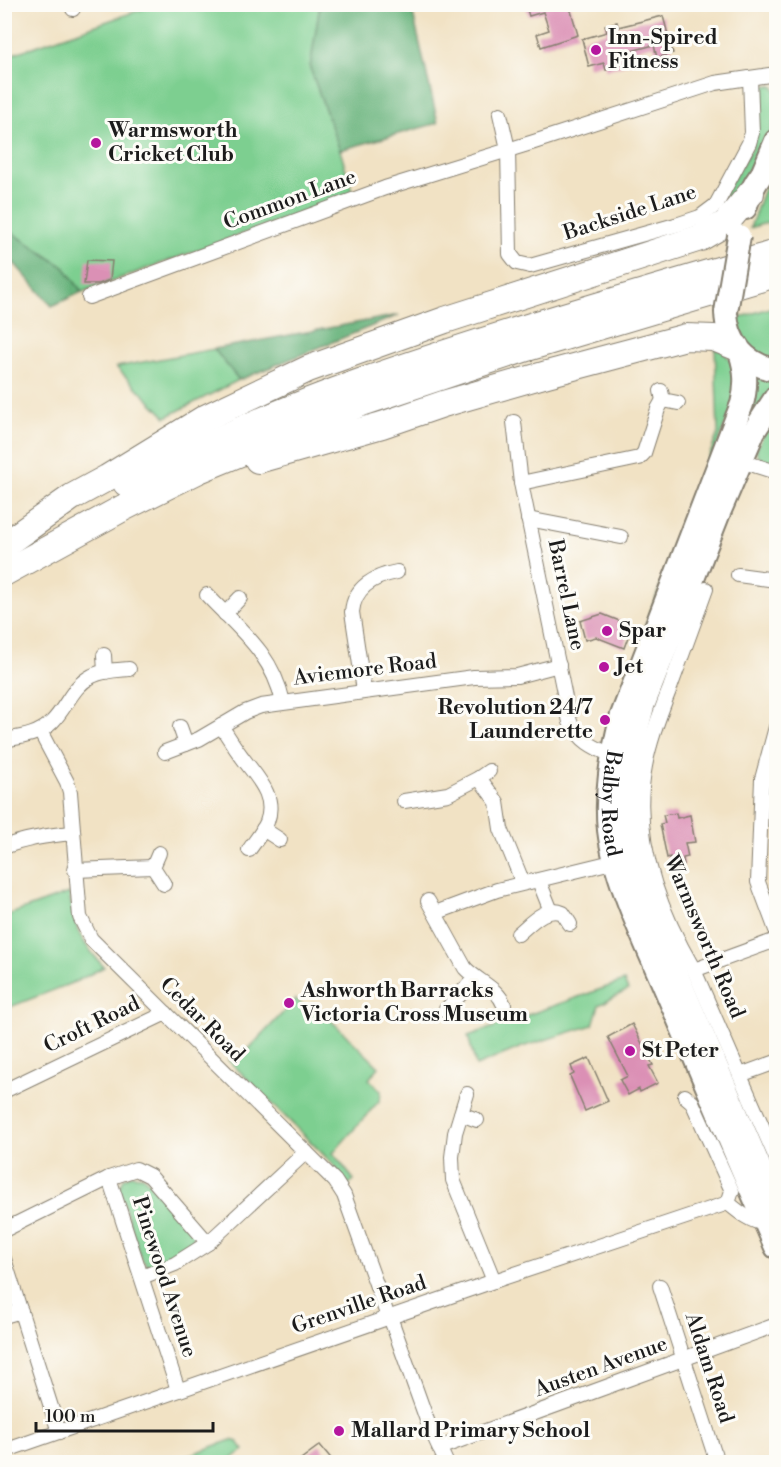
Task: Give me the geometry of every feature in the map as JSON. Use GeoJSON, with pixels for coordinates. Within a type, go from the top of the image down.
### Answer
{"type":"FeatureCollection","features":[{"type":"Feature","properties":{"kind":"highway"},"geometry":{"type":"LineString","coordinates":[[4,547],[72,497],[205,418],[270,386],[379,342],[700,238],[726,223],[764,176]]}},
{"type":"Feature","properties":{"kind":"highway"},"geometry":{"type":"LineString","coordinates":[[4,547],[92,500],[188,453],[308,401],[526,327],[777,253]]}},
{"type":"Feature","properties":{"kind":"highway"},"geometry":{"type":"LineString","coordinates":[[4,573],[83,529],[199,470],[362,403],[527,348],[777,274]]}},
{"type":"Feature","properties":{"kind":"highway"},"geometry":{"type":"LineString","coordinates":[[4,573],[142,506],[201,480],[253,461],[382,424],[442,404],[686,337],[714,338],[738,350]]}},
{"type":"Feature","properties":{"kind":"main road"},"geometry":{"type":"LineString","coordinates":[[764,176],[777,141]]}},
{"type":"Feature","properties":{"kind":"main road","name":"Balby Road"},"geometry":{"type":"LineString","coordinates":[[764,176],[742,218],[726,312],[728,330],[746,374],[746,390],[621,718],[612,754],[608,808],[616,861],[641,931],[771,1214]]}},
{"type":"Feature","properties":{"kind":"main road"},"geometry":{"type":"LineString","coordinates":[[738,350],[757,365],[777,370]]}},
{"type":"Feature","properties":{"kind":"main road","name":"Balby Road"},"geometry":{"type":"LineString","coordinates":[[777,397],[754,431],[643,706],[632,747],[627,809],[629,841],[645,896],[771,1214],[777,1247]]}},
{"type":"Feature","properties":{"kind":"street","name":"Common Lane"},"geometry":{"type":"LineString","coordinates":[[89,297],[385,188],[715,83],[777,74]]}},
{"type":"Feature","properties":{"kind":"street","name":"Backside Lane"},"geometry":{"type":"LineString","coordinates":[[508,149],[510,254],[517,263],[530,266],[680,224],[700,217],[716,205],[750,143],[752,133],[750,78]]}},
{"type":"Feature","properties":{"kind":"street"},"geometry":{"type":"LineString","coordinates":[[500,114],[508,149]]}},
{"type":"Feature","properties":{"kind":"street"},"geometry":{"type":"LineString","coordinates":[[521,483],[639,458],[644,453],[662,395],[678,403]]}},
{"type":"Feature","properties":{"kind":"street","name":"Barrel Lane"},"geometry":{"type":"LineString","coordinates":[[513,422],[521,483],[570,722],[587,744],[612,754]]}},
{"type":"Feature","properties":{"kind":"street"},"geometry":{"type":"LineString","coordinates":[[741,461],[777,472]]}},
{"type":"Feature","properties":{"kind":"street"},"geometry":{"type":"LineString","coordinates":[[528,519],[621,537]]}},
{"type":"Feature","properties":{"kind":"street"},"geometry":{"type":"LineString","coordinates":[[364,692],[352,612],[353,603],[359,591],[366,584],[397,572]]}},
{"type":"Feature","properties":{"kind":"street"},"geometry":{"type":"LineString","coordinates":[[738,575],[777,580]]}},
{"type":"Feature","properties":{"kind":"street","name":"Warmsworth Road"},"geometry":{"type":"LineString","coordinates":[[706,589],[654,730],[645,767],[642,819],[646,854],[681,947],[694,970],[777,1158]]}},
{"type":"Feature","properties":{"kind":"street"},"geometry":{"type":"LineString","coordinates":[[207,595],[262,652],[279,684],[283,702]]}},
{"type":"Feature","properties":{"kind":"street"},"geometry":{"type":"LineString","coordinates":[[225,614],[240,598]]}},
{"type":"Feature","properties":{"kind":"street"},"geometry":{"type":"LineString","coordinates":[[104,655],[105,672]]}},
{"type":"Feature","properties":{"kind":"street","name":"Aviemore Road"},"geometry":{"type":"LineString","coordinates":[[165,752],[199,739],[245,712],[283,702],[474,677],[517,676],[559,665]]}},
{"type":"Feature","properties":{"kind":"street"},"geometry":{"type":"LineString","coordinates":[[4,740],[30,736],[53,722],[83,682],[99,673],[129,669]]}},
{"type":"Feature","properties":{"kind":"street"},"geometry":{"type":"LineString","coordinates":[[221,726],[243,759],[264,784],[269,802],[267,821],[249,850]]}},
{"type":"Feature","properties":{"kind":"street"},"geometry":{"type":"LineString","coordinates":[[180,727],[186,744]]}},
{"type":"Feature","properties":{"kind":"street"},"geometry":{"type":"LineString","coordinates":[[777,727],[762,779],[758,882],[777,930]]}},
{"type":"Feature","properties":{"kind":"street","name":"Cedar Road"},"geometry":{"type":"LineString","coordinates":[[40,731],[70,792],[80,917],[91,939],[335,1181],[344,1194],[446,1462]]}},
{"type":"Feature","properties":{"kind":"street"},"geometry":{"type":"LineString","coordinates":[[404,801],[448,794],[484,775],[497,802],[501,829],[523,883]]}},
{"type":"Feature","properties":{"kind":"street"},"geometry":{"type":"LineString","coordinates":[[762,779],[777,780]]}},
{"type":"Feature","properties":{"kind":"street"},"geometry":{"type":"LineString","coordinates":[[263,829],[280,840]]}},
{"type":"Feature","properties":{"kind":"street"},"geometry":{"type":"LineString","coordinates":[[4,847],[48,835],[73,833]]}},
{"type":"Feature","properties":{"kind":"street"},"geometry":{"type":"LineString","coordinates":[[153,867],[159,853]]}},
{"type":"Feature","properties":{"kind":"street"},"geometry":{"type":"LineString","coordinates":[[504,1005],[500,996],[475,978],[459,959],[432,907],[616,861]]}},
{"type":"Feature","properties":{"kind":"street"},"geometry":{"type":"LineString","coordinates":[[75,870],[153,867]]}},
{"type":"Feature","properties":{"kind":"street"},"geometry":{"type":"LineString","coordinates":[[153,867],[164,884]]}},
{"type":"Feature","properties":{"kind":"street"},"geometry":{"type":"LineString","coordinates":[[539,881],[551,911]]}},
{"type":"Feature","properties":{"kind":"street"},"geometry":{"type":"LineString","coordinates":[[518,934],[532,921],[551,911],[563,913],[570,924]]}},
{"type":"Feature","properties":{"kind":"street"},"geometry":{"type":"LineString","coordinates":[[694,970],[777,940]]}},
{"type":"Feature","properties":{"kind":"street"},"geometry":{"type":"LineString","coordinates":[[445,1011],[475,978]]}},
{"type":"Feature","properties":{"kind":"street","name":"Croft Road"},"geometry":{"type":"LineString","coordinates":[[4,1091],[166,1013]]}},
{"type":"Feature","properties":{"kind":"street"},"geometry":{"type":"LineString","coordinates":[[740,1075],[777,1062]]}},
{"type":"Feature","properties":{"kind":"street"},"geometry":{"type":"LineString","coordinates":[[467,1094],[455,1133],[452,1156],[453,1180],[494,1281]]}},
{"type":"Feature","properties":{"kind":"street"},"geometry":{"type":"LineString","coordinates":[[685,1096],[692,1102],[732,1191],[728,1203],[749,1218],[771,1214]]}},
{"type":"Feature","properties":{"kind":"street"},"geometry":{"type":"LineString","coordinates":[[461,1114],[477,1120]]}},
{"type":"Feature","properties":{"kind":"street"},"geometry":{"type":"LineString","coordinates":[[142,1277],[175,1264],[208,1243],[306,1152]]}},
{"type":"Feature","properties":{"kind":"street"},"geometry":{"type":"LineString","coordinates":[[4,1230],[109,1178],[130,1170],[143,1171],[150,1176],[208,1243]]}},
{"type":"Feature","properties":{"kind":"street","name":"Pinewood Avenue"},"geometry":{"type":"LineString","coordinates":[[109,1178],[178,1390]]}},
{"type":"Feature","properties":{"kind":"street","name":"Grenville Road"},"geometry":{"type":"LineString","coordinates":[[4,1451],[494,1281],[728,1203]]}},
{"type":"Feature","properties":{"kind":"street"},"geometry":{"type":"LineString","coordinates":[[4,1259],[59,1432]]}},
{"type":"Feature","properties":{"kind":"street","name":"Aldam Road"},"geometry":{"type":"LineString","coordinates":[[660,1286],[717,1462]]}},
{"type":"Feature","properties":{"kind":"street"},"geometry":{"type":"LineString","coordinates":[[4,1317],[21,1311]]}},
{"type":"Feature","properties":{"kind":"street","name":"Austen Avenue"},"geometry":{"type":"LineString","coordinates":[[439,1448],[777,1325]]}},
{"type":"Feature","properties":{"kind":"green space"},"geometry":{"type":"Polygon","coordinates":[[[154,5],[320,5],[310,68],[340,150],[353,194],[82,292],[64,267],[5,228],[4,57],[154,5]]]}},
{"type":"Feature","properties":{"kind":"green space"},"geometry":{"type":"Polygon","coordinates":[[[320,5],[411,5],[438,123],[340,150],[310,68],[320,5]]]}},
{"type":"Feature","properties":{"kind":"green space"},"geometry":{"type":"Polygon","coordinates":[[[768,85],[773,86],[776,90],[776,113],[767,141],[743,185],[715,223],[710,216],[752,148],[754,96],[758,96],[761,89],[768,85]]]}},
{"type":"Feature","properties":{"kind":"green space"},"geometry":{"type":"Polygon","coordinates":[[[776,171],[776,220],[750,228],[763,191],[776,171]]]}},
{"type":"Feature","properties":{"kind":"green space"},"geometry":{"type":"Polygon","coordinates":[[[5,228],[64,267],[82,292],[52,306],[13,262],[5,275],[5,228]]]}},
{"type":"Feature","properties":{"kind":"green space"},"geometry":{"type":"Polygon","coordinates":[[[776,306],[776,360],[767,358],[750,346],[735,319],[776,306]]]}},
{"type":"Feature","properties":{"kind":"green space"},"geometry":{"type":"Polygon","coordinates":[[[399,315],[239,380],[214,349],[399,315]]]}},
{"type":"Feature","properties":{"kind":"green space"},"geometry":{"type":"Polygon","coordinates":[[[715,347],[730,359],[740,388],[639,642],[718,433],[715,347]]]}},
{"type":"Feature","properties":{"kind":"green space"},"geometry":{"type":"Polygon","coordinates":[[[214,349],[239,380],[166,417],[116,367],[214,349]]]}},
{"type":"Feature","properties":{"kind":"green space"},"geometry":{"type":"Polygon","coordinates":[[[753,369],[776,374],[776,386],[732,466],[753,369]]]}},
{"type":"Feature","properties":{"kind":"green space"},"geometry":{"type":"Polygon","coordinates":[[[776,407],[776,467],[761,461],[756,451],[776,407]]]}},
{"type":"Feature","properties":{"kind":"green space"},"geometry":{"type":"Polygon","coordinates":[[[69,893],[79,933],[104,967],[77,981],[5,1009],[5,916],[69,893]]]}},
{"type":"Feature","properties":{"kind":"green space"},"geometry":{"type":"Polygon","coordinates":[[[624,981],[628,990],[599,1005],[593,1025],[522,1047],[476,1066],[468,1036],[624,981]]]}},
{"type":"Feature","properties":{"kind":"green space"},"geometry":{"type":"Polygon","coordinates":[[[296,999],[307,1009],[313,1003],[379,1067],[369,1079],[381,1091],[380,1100],[333,1153],[354,1180],[348,1185],[332,1163],[228,1060],[241,1057],[296,999]]]}},
{"type":"Feature","properties":{"kind":"green space"},"geometry":{"type":"Polygon","coordinates":[[[130,1175],[143,1176],[193,1232],[191,1245],[187,1250],[155,1267],[147,1265],[141,1258],[119,1189],[124,1178],[130,1175]]]}},
{"type":"Feature","properties":{"kind":"green space"},"geometry":{"type":"Polygon","coordinates":[[[231,1440],[238,1442],[244,1450],[227,1462],[170,1462],[231,1440]]]}},
{"type":"Feature","properties":{"kind":"building"},"geometry":{"type":"Polygon","coordinates":[[[525,4],[569,4],[578,35],[541,47],[537,34],[549,30],[543,12],[529,16],[525,4]]]}},
{"type":"Feature","properties":{"kind":"building"},"geometry":{"type":"Polygon","coordinates":[[[663,16],[673,53],[657,58],[654,45],[631,51],[634,62],[606,70],[604,63],[589,67],[582,39],[607,32],[605,25],[617,22],[618,27],[663,16]]]}},
{"type":"Feature","properties":{"kind":"building"},"geometry":{"type":"Polygon","coordinates":[[[87,260],[112,261],[110,280],[99,284],[84,284],[87,260]]]}},
{"type":"Feature","properties":{"kind":"building","name":"Spar"},"geometry":{"type":"Polygon","coordinates":[[[602,614],[632,626],[624,648],[596,637],[585,640],[580,621],[602,614]]]}},
{"type":"Feature","properties":{"kind":"building"},"geometry":{"type":"Polygon","coordinates":[[[676,813],[677,818],[690,815],[695,842],[685,843],[688,857],[683,858],[684,865],[672,867],[670,857],[667,858],[660,824],[665,823],[663,815],[676,813]]]}},
{"type":"Feature","properties":{"kind":"building","name":"St Peter"},"geometry":{"type":"Polygon","coordinates":[[[632,1024],[653,1065],[649,1066],[658,1083],[628,1095],[620,1080],[628,1076],[608,1037],[632,1024]]]}},
{"type":"Feature","properties":{"kind":"building"},"geometry":{"type":"Polygon","coordinates":[[[589,1058],[608,1101],[585,1111],[570,1076],[574,1074],[571,1066],[589,1058]]]}},
{"type":"Feature","properties":{"kind":"building"},"geometry":{"type":"Polygon","coordinates":[[[320,1445],[334,1462],[297,1462],[320,1445]]]}},
{"type":"Feature","properties":{"kind":"place","name":"Inn-Spired Fitness"},"geometry":{"type":"Point","coordinates":[596,50]}},
{"type":"Feature","properties":{"kind":"place","name":"Warmsworth Cricket Club"},"geometry":{"type":"Point","coordinates":[96,143]}},
{"type":"Feature","properties":{"kind":"place","name":"Spar"},"geometry":{"type":"Point","coordinates":[607,631]}},
{"type":"Feature","properties":{"kind":"place","name":"Jet"},"geometry":{"type":"Point","coordinates":[604,667]}},
{"type":"Feature","properties":{"kind":"place","name":"Revolution 24/7 Launderette"},"geometry":{"type":"Point","coordinates":[605,720]}},
{"type":"Feature","properties":{"kind":"place","name":"Ashworth Barracks Victoria Cross Museum"},"geometry":{"type":"Point","coordinates":[289,1003]}},
{"type":"Feature","properties":{"kind":"place","name":"St Peter"},"geometry":{"type":"Point","coordinates":[630,1051]}},
{"type":"Feature","properties":{"kind":"place","name":"Mallard Primary School"},"geometry":{"type":"Point","coordinates":[339,1431]}}]}
